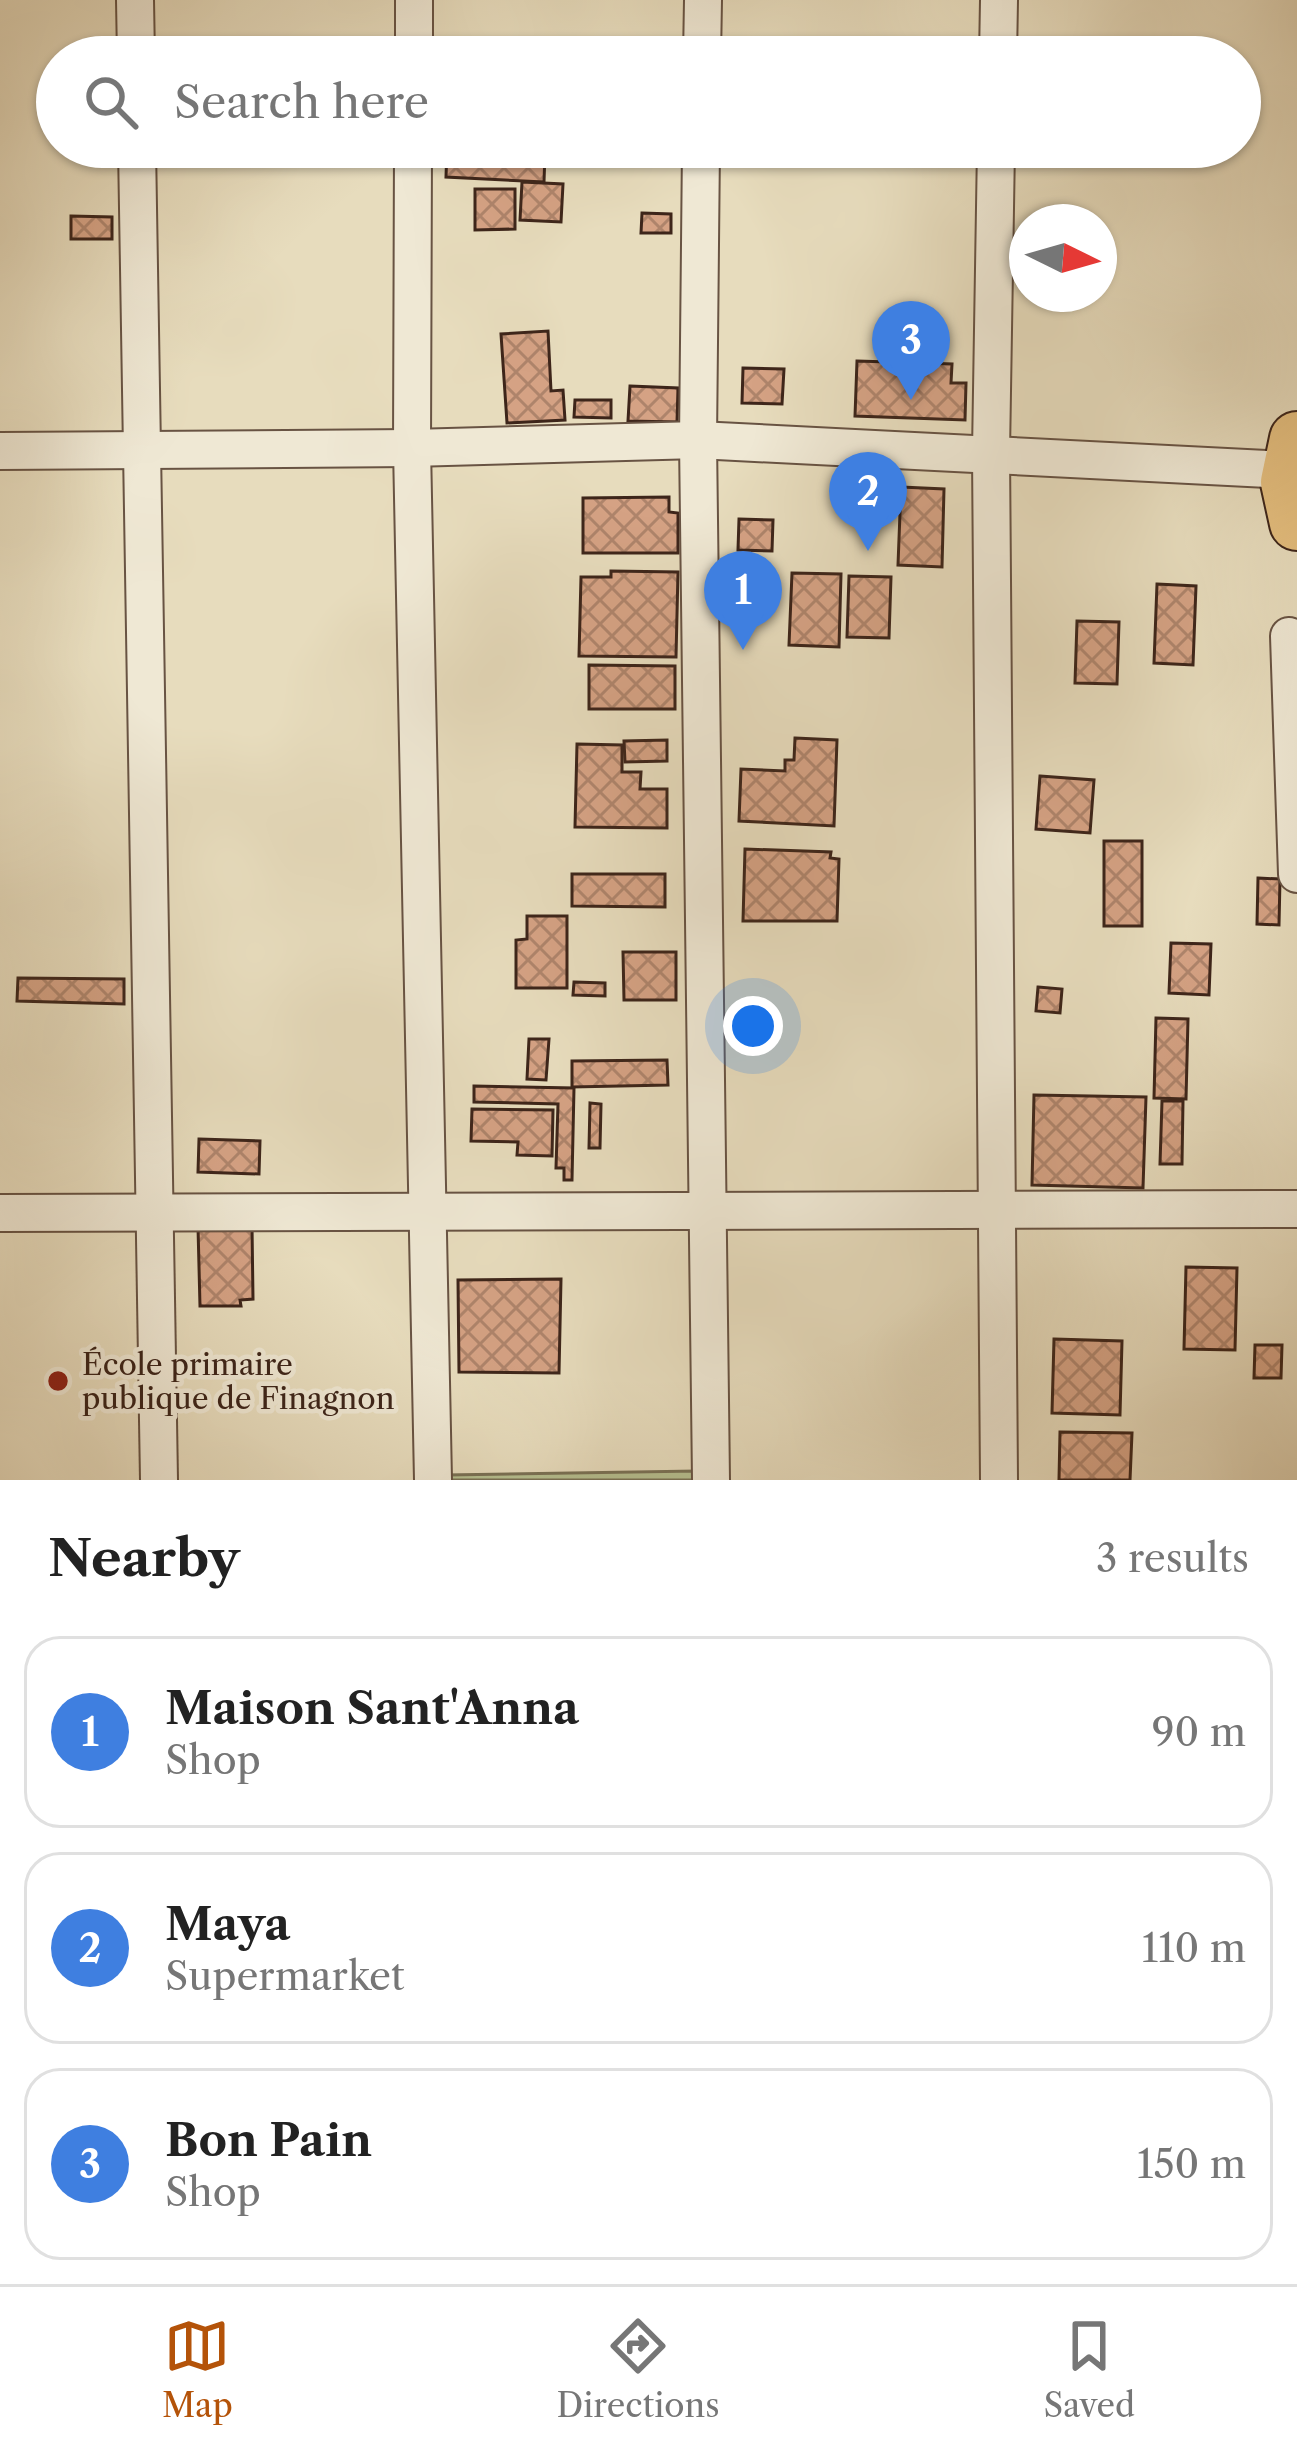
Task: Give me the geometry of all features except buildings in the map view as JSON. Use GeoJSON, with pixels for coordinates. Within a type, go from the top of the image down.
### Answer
{"type":"FeatureCollection","features":[{"type":"Feature","properties":{"kind":"highway"},"geometry":{"type":"LineString","coordinates":[[1293,454],[1288,494],[1297,523]]}},
{"type":"Feature","properties":{"kind":"street"},"geometry":{"type":"LineString","coordinates":[[135,0],[136,36]]}},
{"type":"Feature","properties":{"kind":"street"},"geometry":{"type":"LineString","coordinates":[[414,0],[414,36]]}},
{"type":"Feature","properties":{"kind":"street"},"geometry":{"type":"LineString","coordinates":[[702,36],[703,0]]}},
{"type":"Feature","properties":{"kind":"street"},"geometry":{"type":"LineString","coordinates":[[998,0],[998,36]]}},
{"type":"Feature","properties":{"kind":"street"},"geometry":{"type":"LineString","coordinates":[[137,168],[159,1480]]}},
{"type":"Feature","properties":{"kind":"street"},"geometry":{"type":"LineString","coordinates":[[413,168],[412,448],[433,1480]]}},
{"type":"Feature","properties":{"kind":"street"},"geometry":{"type":"LineString","coordinates":[[701,168],[698,440],[712,1480]]}},
{"type":"Feature","properties":{"kind":"street"},"geometry":{"type":"LineString","coordinates":[[996,168],[991,452],[999,1480]]}},
{"type":"Feature","properties":{"kind":"street"},"geometry":{"type":"LineString","coordinates":[[0,451],[698,440],[991,452],[1293,454]]}},
{"type":"Feature","properties":{"kind":"street"},"geometry":{"type":"LineString","coordinates":[[1288,636],[1297,874]]}},
{"type":"Feature","properties":{"kind":"street"},"geometry":{"type":"LineString","coordinates":[[0,1213],[1297,1209]]}},
{"type":"Feature","properties":{"kind":"green space"},"geometry":{"type":"Polygon","coordinates":[[[696,1471],[696,1480],[446,1480],[446,1475],[696,1471]]]}},
{"type":"Feature","properties":{"kind":"place","name":"Bon Pain"},"geometry":{"type":"Point","coordinates":[911,400]}},
{"type":"Feature","properties":{"kind":"place","name":"Maya"},"geometry":{"type":"Point","coordinates":[868,551]}},
{"type":"Feature","properties":{"kind":"place","name":"Maison Sant'Anna"},"geometry":{"type":"Point","coordinates":[743,650]}},
{"type":"Feature","properties":{"kind":"place","name":"École primaire publique de Finagnon"},"geometry":{"type":"Point","coordinates":[58,1381]}}]}
